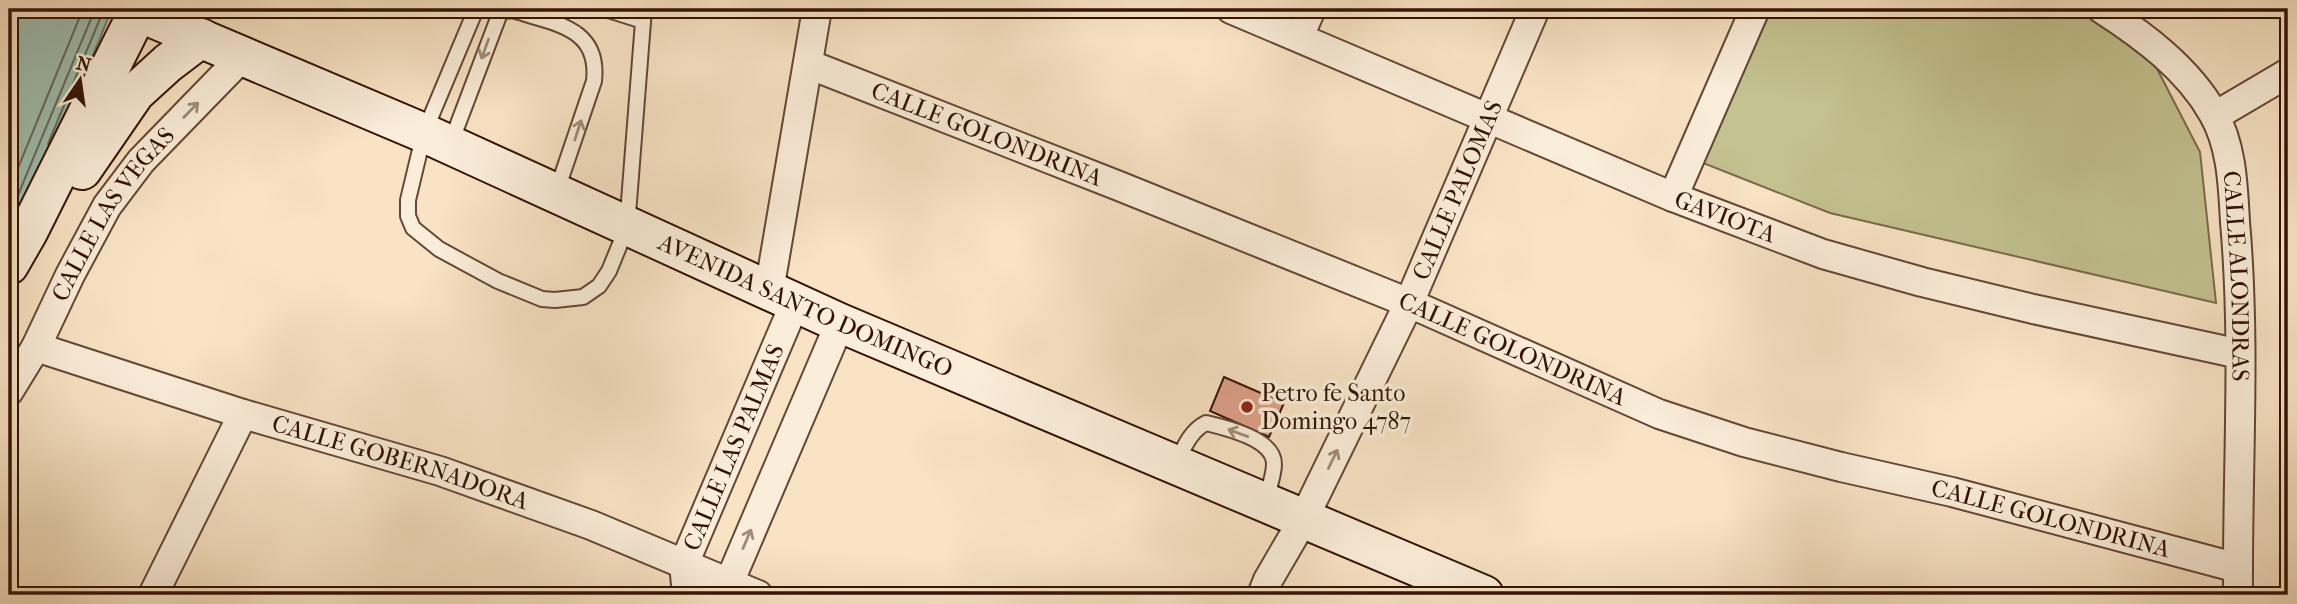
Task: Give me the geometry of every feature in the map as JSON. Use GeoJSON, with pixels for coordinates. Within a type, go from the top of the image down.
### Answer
{"type":"FeatureCollection","features":[{"type":"Feature","properties":{"kind":"main road","name":"AVENIDA SANTO DOMINGO"},"geometry":{"type":"LineString","coordinates":[[135,10],[437,139],[840,323],[1484,595]]}},
{"type":"Feature","properties":{"kind":"main road"},"geometry":{"type":"LineString","coordinates":[[9,265],[28,232],[135,10]]}},
{"type":"Feature","properties":{"kind":"main road"},"geometry":{"type":"LineString","coordinates":[[28,232],[50,214],[66,195],[135,93],[201,38]]}},
{"type":"Feature","properties":{"kind":"street","name":"CALLE LAS PALMAS"},"geometry":{"type":"LineString","coordinates":[[687,595],[684,564],[782,297],[808,64],[817,9]]}},
{"type":"Feature","properties":{"kind":"street","name":"GAVIOTA"},"geometry":{"type":"LineString","coordinates":[[1231,9],[1673,198],[1823,254],[2033,309],[2240,354]]}},
{"type":"Feature","properties":{"kind":"street"},"geometry":{"type":"LineString","coordinates":[[1299,37],[1311,9]]}},
{"type":"Feature","properties":{"kind":"street","name":"CALLE PALOMAS"},"geometry":{"type":"LineString","coordinates":[[1262,595],[1303,520],[1409,303],[1535,9]]}},
{"type":"Feature","properties":{"kind":"street"},"geometry":{"type":"LineString","coordinates":[[1673,198],[1755,9]]}},
{"type":"Feature","properties":{"kind":"street","name":"CALLE ALONDRAS"},"geometry":{"type":"LineString","coordinates":[[2102,9],[2126,25],[2174,65],[2196,88],[2215,116],[2225,146],[2232,182],[2238,257],[2238,581]]}},
{"type":"Feature","properties":{"kind":"street","name":"CALLE LAS VEGAS"},"geometry":{"type":"LineString","coordinates":[[9,391],[36,347],[107,206],[141,161],[243,56]]}},
{"type":"Feature","properties":{"kind":"street","name":"CALLE GOLONDRINA"},"geometry":{"type":"LineString","coordinates":[[808,64],[1409,303],[1658,414],[1744,442],[1965,495],[2238,581]]}},
{"type":"Feature","properties":{"kind":"street"},"geometry":{"type":"LineString","coordinates":[[2215,116],[2288,74]]}},
{"type":"Feature","properties":{"kind":"street","name":"CALLE LAS PALMAS"},"geometry":{"type":"LineString","coordinates":[[721,589],[840,323]]}},
{"type":"Feature","properties":{"kind":"street","name":"CALLE GOBERNADORA"},"geometry":{"type":"LineString","coordinates":[[36,347],[243,414],[440,471],[591,525],[684,564],[721,589],[758,595]]}},
{"type":"Feature","properties":{"kind":"street"},"geometry":{"type":"LineString","coordinates":[[153,595],[243,414]]}},
{"type":"Feature","properties":{"kind":"lane"},"geometry":{"type":"LineString","coordinates":[[437,139],[476,9]]}},
{"type":"Feature","properties":{"kind":"lane"},"geometry":{"type":"LineString","coordinates":[[556,195],[594,80],[592,53],[584,40],[563,24],[504,10],[499,13],[408,200],[408,216],[413,228],[439,249],[498,281],[542,299],[583,297],[599,286],[609,271],[627,227],[644,15],[605,9]]}},
{"type":"Feature","properties":{"kind":"lane"},"geometry":{"type":"LineString","coordinates":[[1175,466],[1190,437],[1206,423],[1263,442],[1271,452],[1274,464],[1265,504]]}},
{"type":"Feature","properties":{"kind":"shaded area"},"geometry":{"type":"Polygon","coordinates":[[[1772,9],[2076,9],[2152,59],[2200,152],[2216,303],[1830,213],[1698,161],[1772,9]]]}},
{"type":"Feature","properties":{"kind":"water"},"geometry":{"type":"Polygon","coordinates":[[[9,9],[112,9],[9,259],[9,9]]]}},
{"type":"Feature","properties":{"kind":"building","name":"Petro fe Santo Domingo 4787"},"geometry":{"type":"Polygon","coordinates":[[[1224,377],[1284,403],[1269,437],[1210,411],[1224,377]]]}},
{"type":"Feature","properties":{"kind":"place","name":"Petro fe Santo Domingo 4787"},"geometry":{"type":"Point","coordinates":[1247,407]}}]}
